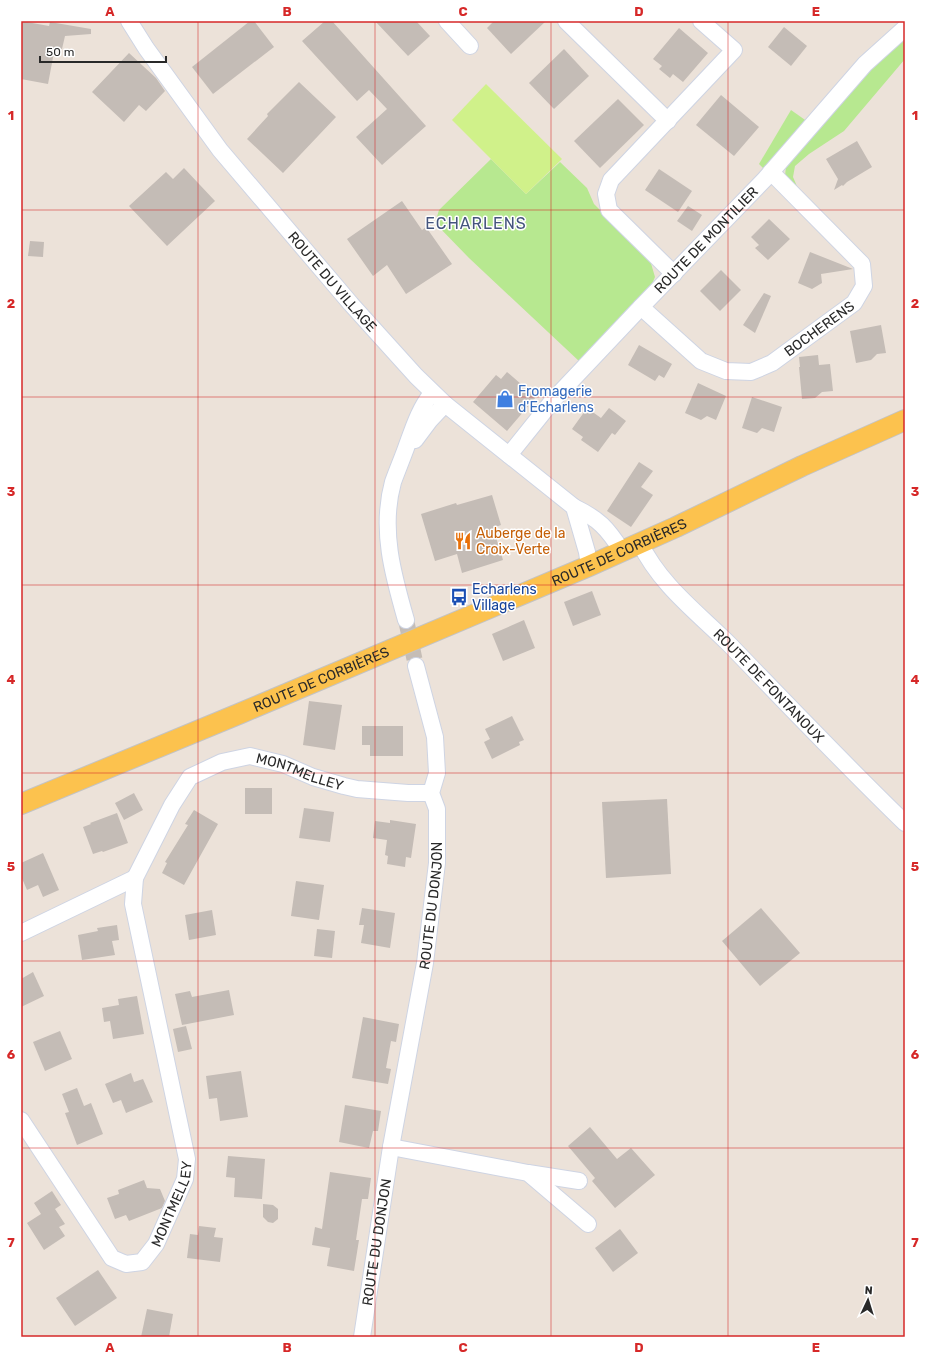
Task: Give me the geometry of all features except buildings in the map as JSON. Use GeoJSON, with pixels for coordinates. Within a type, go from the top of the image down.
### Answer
{"type":"FeatureCollection","features":[{"type":"Feature","properties":{"kind":"main road","name":"ROUTE DE CORBIÈRES"},"geometry":{"type":"LineString","coordinates":[[21,804],[589,566],[676,527],[802,466],[905,420]]}},
{"type":"Feature","properties":{"kind":"street","name":"ROUTE DU VILLAGE"},"geometry":{"type":"LineString","coordinates":[[129,21],[146,48],[220,150],[351,304],[432,393],[574,508],[590,515],[599,522],[611,534],[622,551]]}},
{"type":"Feature","properties":{"kind":"street"},"geometry":{"type":"LineString","coordinates":[[447,21],[470,46]]}},
{"type":"Feature","properties":{"kind":"street"},"geometry":{"type":"LineString","coordinates":[[566,21],[668,121]]}},
{"type":"Feature","properties":{"kind":"street"},"geometry":{"type":"LineString","coordinates":[[674,274],[609,210],[606,194],[611,180],[734,50],[701,21]]}},
{"type":"Feature","properties":{"kind":"street","name":"ROUTE DE MONTILIER"},"geometry":{"type":"LineString","coordinates":[[509,455],[554,399],[771,172],[864,64],[905,28]]}},
{"type":"Feature","properties":{"kind":"street","name":"BOCHERENS"},"geometry":{"type":"LineString","coordinates":[[641,307],[700,361],[726,371],[752,372],[772,363],[854,303],[864,286],[862,264],[771,172]]}},
{"type":"Feature","properties":{"kind":"street"},"geometry":{"type":"LineString","coordinates":[[406,620],[392,569],[387,527],[390,497],[393,482],[417,418],[432,393]]}},
{"type":"Feature","properties":{"kind":"street"},"geometry":{"type":"LineString","coordinates":[[404,456],[430,420],[445,404]]}},
{"type":"Feature","properties":{"kind":"street"},"geometry":{"type":"LineString","coordinates":[[574,508],[587,552],[589,566]]}},
{"type":"Feature","properties":{"kind":"street","name":"ROUTE DE FONTANOUX"},"geometry":{"type":"LineString","coordinates":[[640,543],[645,553],[671,588],[905,823]]}},
{"type":"Feature","properties":{"kind":"street"},"geometry":{"type":"LineString","coordinates":[[416,666],[435,737],[437,773],[431,793]]}},
{"type":"Feature","properties":{"kind":"street","name":"MONTMELLEY"},"geometry":{"type":"LineString","coordinates":[[21,1120],[112,1258],[126,1264],[142,1262],[156,1244],[185,1179],[187,1159],[133,904],[135,878],[172,805],[190,777],[222,762],[250,756],[283,764],[312,778],[357,789],[408,793],[431,793]]}},
{"type":"Feature","properties":{"kind":"street","name":"ROUTE DU DONJON"},"geometry":{"type":"LineString","coordinates":[[362,1337],[391,1147],[425,963],[436,863],[437,809],[431,793]]}},
{"type":"Feature","properties":{"kind":"street"},"geometry":{"type":"LineString","coordinates":[[21,933],[135,878]]}},
{"type":"Feature","properties":{"kind":"street"},"geometry":{"type":"LineString","coordinates":[[391,1147],[528,1173],[579,1181]]}},
{"type":"Feature","properties":{"kind":"street"},"geometry":{"type":"LineString","coordinates":[[528,1173],[588,1224]]}},
{"type":"Feature","properties":{"kind":"green space"},"geometry":{"type":"Polygon","coordinates":[[[905,33],[905,59],[844,131],[809,154],[795,166],[793,177],[799,191],[785,176],[786,166],[825,116],[905,33]]]}},
{"type":"Feature","properties":{"kind":"green space"},"geometry":{"type":"Polygon","coordinates":[[[486,84],[562,159],[526,194],[452,120],[486,84]]]}},
{"type":"Feature","properties":{"kind":"green space"},"geometry":{"type":"Polygon","coordinates":[[[791,110],[808,122],[765,170],[759,164],[791,110]]]}},
{"type":"Feature","properties":{"kind":"green space"},"geometry":{"type":"Polygon","coordinates":[[[491,159],[526,194],[560,162],[587,188],[594,204],[650,260],[655,277],[649,291],[580,362],[469,258],[435,223],[439,210],[491,159]]]}},
{"type":"Feature","properties":{"kind":"tunnel"},"geometry":{"type":"LineString","coordinates":[[406,620],[416,666]]}},
{"type":"Feature","properties":{"kind":"place","name":"Fromagerie d'Echarlens"},"geometry":{"type":"Point","coordinates":[505,399]}},
{"type":"Feature","properties":{"kind":"place","name":"Auberge de la Croix-Verte"},"geometry":{"type":"Point","coordinates":[463,541]}},
{"type":"Feature","properties":{"kind":"place","name":"Echarlens Village"},"geometry":{"type":"Point","coordinates":[459,597]}},
{"type":"Feature","properties":{"kind":"district","name":"ECHARLENS"},"geometry":{"type":"Point","coordinates":[476,223]}}]}
